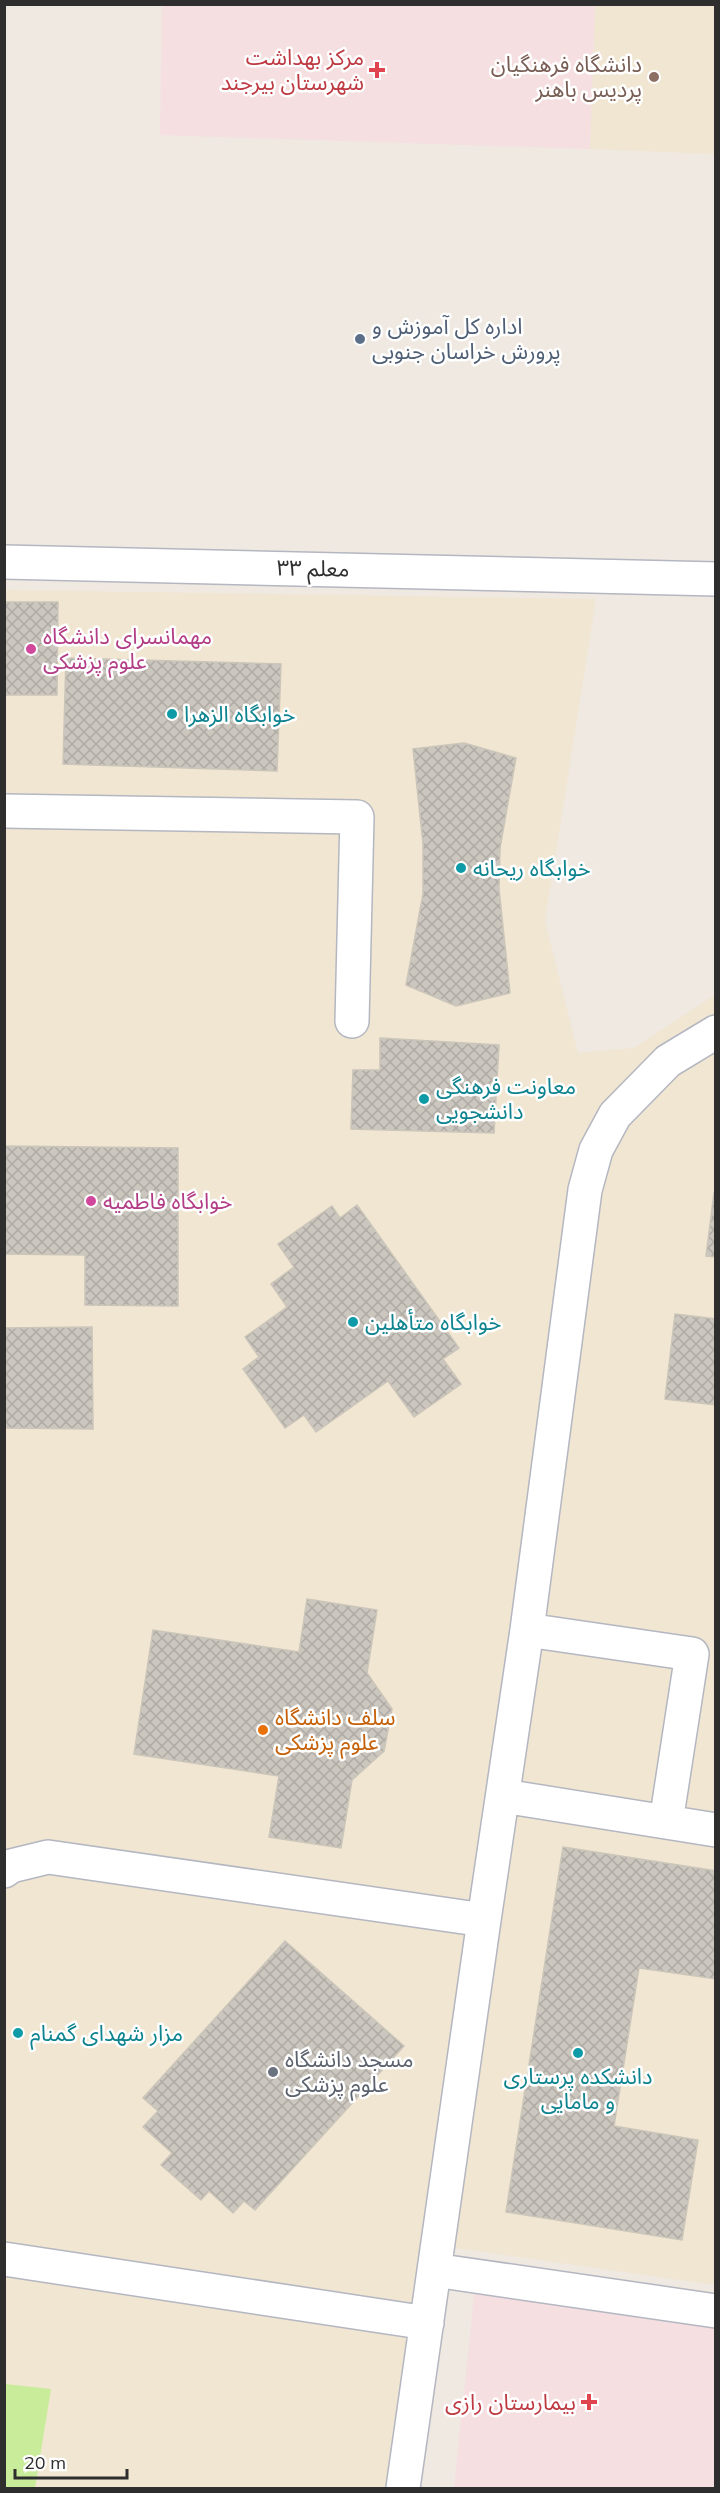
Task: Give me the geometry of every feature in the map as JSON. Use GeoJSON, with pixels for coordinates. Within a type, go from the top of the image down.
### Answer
{"type":"FeatureCollection","features":[{"type":"Feature","properties":{"kind":"street","name":"معلم ۳۳"},"geometry":{"type":"LineString","coordinates":[[4,562],[716,579]]}},
{"type":"Feature","properties":{"kind":"street"},"geometry":{"type":"LineString","coordinates":[[4,811],[357,817],[352,1021]]}},
{"type":"Feature","properties":{"kind":"street"},"geometry":{"type":"LineString","coordinates":[[403,2488],[527,1630],[585,1190],[596,1150],[615,1115],[668,1061],[716,1032]]}},
{"type":"Feature","properties":{"kind":"street"},"geometry":{"type":"LineString","coordinates":[[527,1630],[692,1654],[666,1822]]}},
{"type":"Feature","properties":{"kind":"street"},"geometry":{"type":"LineString","coordinates":[[503,1796],[716,1830]]}},
{"type":"Feature","properties":{"kind":"street"},"geometry":{"type":"LineString","coordinates":[[4,1870],[11,1866],[48,1857],[484,1920]]}},
{"type":"Feature","properties":{"kind":"street"},"geometry":{"type":"LineString","coordinates":[[4,2259],[427,2323]]}},
{"type":"Feature","properties":{"kind":"street"},"geometry":{"type":"LineString","coordinates":[[434,2270],[716,2310]]}},
{"type":"Feature","properties":{"kind":"shaded area","name":"مرکز بهداشت شهرستان بیرجند"},"geometry":{"type":"Polygon","coordinates":[[[162,5],[595,5],[590,149],[160,135],[162,5]]]}},
{"type":"Feature","properties":{"kind":"shaded area","name":"دانشگاه فرهنگیان پردیس باهنر"},"geometry":{"type":"Polygon","coordinates":[[[595,5],[715,5],[715,154],[590,149],[595,5]]]}},
{"type":"Feature","properties":{"kind":"shaded area"},"geometry":{"type":"Polygon","coordinates":[[[5,590],[596,599],[545,921],[578,1053],[634,1048],[715,995],[715,2285],[448,2247],[418,2488],[5,2488],[5,590]]]}},
{"type":"Feature","properties":{"kind":"shaded area","name":"بیمارستان رازی"},"geometry":{"type":"Polygon","coordinates":[[[476,2276],[715,2315],[715,2488],[454,2488],[476,2276]]]}},
{"type":"Feature","properties":{"kind":"green space"},"geometry":{"type":"Polygon","coordinates":[[[5,2384],[51,2389],[35,2488],[5,2488],[5,2384]]]}},
{"type":"Feature","properties":{"kind":"building","name":"مهمانسرای دانشگاه علوم پزشکی"},"geometry":{"type":"Polygon","coordinates":[[[4,602],[58,602],[57,695],[4,695],[4,602]]]}},
{"type":"Feature","properties":{"kind":"building","name":"خوابگاه الزهرا"},"geometry":{"type":"Polygon","coordinates":[[[66,658],[281,664],[277,771],[63,764],[66,658]]]}},
{"type":"Feature","properties":{"kind":"building","name":"خوابگاه ریحانه"},"geometry":{"type":"Polygon","coordinates":[[[464,743],[516,758],[500,848],[499,889],[510,993],[456,1006],[406,985],[423,894],[423,844],[413,749],[464,743]]]}},
{"type":"Feature","properties":{"kind":"building","name":"معاونت فرهنگی دانشجویی"},"geometry":{"type":"Polygon","coordinates":[[[380,1038],[499,1045],[494,1133],[351,1129],[353,1070],[380,1070],[380,1038]]]}},
{"type":"Feature","properties":{"kind":"building","name":"خوابگاه فاطمیه"},"geometry":{"type":"Polygon","coordinates":[[[4,1146],[178,1148],[178,1306],[85,1305],[85,1255],[4,1254],[4,1146]]]}},
{"type":"Feature","properties":{"kind":"building"},"geometry":{"type":"Polygon","coordinates":[[[714,1193],[716,1194],[716,1257],[706,1256],[714,1193]]]}},
{"type":"Feature","properties":{"kind":"building","name":"خوابگاه متأهلین"},"geometry":{"type":"Polygon","coordinates":[[[357,1205],[459,1348],[443,1359],[461,1384],[414,1417],[388,1381],[316,1432],[304,1415],[285,1428],[243,1369],[259,1357],[245,1337],[287,1307],[271,1284],[294,1267],[278,1244],[332,1206],[340,1218],[357,1205]]]}},
{"type":"Feature","properties":{"kind":"building"},"geometry":{"type":"Polygon","coordinates":[[[675,1314],[716,1319],[716,1405],[665,1399],[675,1314]]]}},
{"type":"Feature","properties":{"kind":"building"},"geometry":{"type":"Polygon","coordinates":[[[92,1327],[93,1429],[4,1428],[4,1328],[92,1327]]]}},
{"type":"Feature","properties":{"kind":"building","name":"سلف دانشگاه علوم پزشکی"},"geometry":{"type":"Polygon","coordinates":[[[307,1599],[377,1610],[367,1673],[392,1709],[384,1751],[352,1780],[341,1848],[269,1837],[279,1776],[134,1754],[153,1630],[299,1652],[307,1599]]]}},
{"type":"Feature","properties":{"kind":"building","name":"دانشکده پرستاری و مامایی"},"geometry":{"type":"Polygon","coordinates":[[[563,1847],[716,1871],[716,1979],[639,1968],[614,2126],[698,2140],[682,2240],[506,2212],[563,1847]]]}},
{"type":"Feature","properties":{"kind":"building","name":"مسجد دانشگاه علوم پزشکی"},"geometry":{"type":"Polygon","coordinates":[[[285,1941],[404,2046],[255,2210],[244,2201],[233,2213],[209,2191],[201,2200],[161,2165],[172,2153],[143,2127],[158,2111],[143,2098],[285,1941]]]}},
{"type":"Feature","properties":{"kind":"place","name":"مرکز بهداشت شهرستان بیرجند"},"geometry":{"type":"Point","coordinates":[377,70]}},
{"type":"Feature","properties":{"kind":"place","name":"دانشگاه فرهنگیان پردیس باهنر"},"geometry":{"type":"Point","coordinates":[654,77]}},
{"type":"Feature","properties":{"kind":"place","name":"اداره کل آموزش و پرورش خراسان جنوبی"},"geometry":{"type":"Point","coordinates":[360,339]}},
{"type":"Feature","properties":{"kind":"place","name":"مهمانسرای دانشگاه علوم پزشکی"},"geometry":{"type":"Point","coordinates":[31,649]}},
{"type":"Feature","properties":{"kind":"place","name":"خوابگاه الزهرا"},"geometry":{"type":"Point","coordinates":[172,714]}},
{"type":"Feature","properties":{"kind":"place","name":"خوابگاه ریحانه"},"geometry":{"type":"Point","coordinates":[461,868]}},
{"type":"Feature","properties":{"kind":"place","name":"معاونت فرهنگی دانشجویی"},"geometry":{"type":"Point","coordinates":[424,1099]}},
{"type":"Feature","properties":{"kind":"place","name":"خوابگاه فاطمیه"},"geometry":{"type":"Point","coordinates":[91,1201]}},
{"type":"Feature","properties":{"kind":"place","name":"خوابگاه متأهلین"},"geometry":{"type":"Point","coordinates":[353,1322]}},
{"type":"Feature","properties":{"kind":"place","name":"سلف دانشگاه علوم پزشکی"},"geometry":{"type":"Point","coordinates":[263,1730]}},
{"type":"Feature","properties":{"kind":"place","name":"مزار شهدای گمنام"},"geometry":{"type":"Point","coordinates":[18,2033]}},
{"type":"Feature","properties":{"kind":"place","name":"دانشکده پرستاری و مامایی"},"geometry":{"type":"Point","coordinates":[578,2053]}},
{"type":"Feature","properties":{"kind":"place","name":"مسجد دانشگاه علوم پزشکی"},"geometry":{"type":"Point","coordinates":[273,2072]}},
{"type":"Feature","properties":{"kind":"place","name":"بیمارستان رازی"},"geometry":{"type":"Point","coordinates":[589,2402]}}]}
